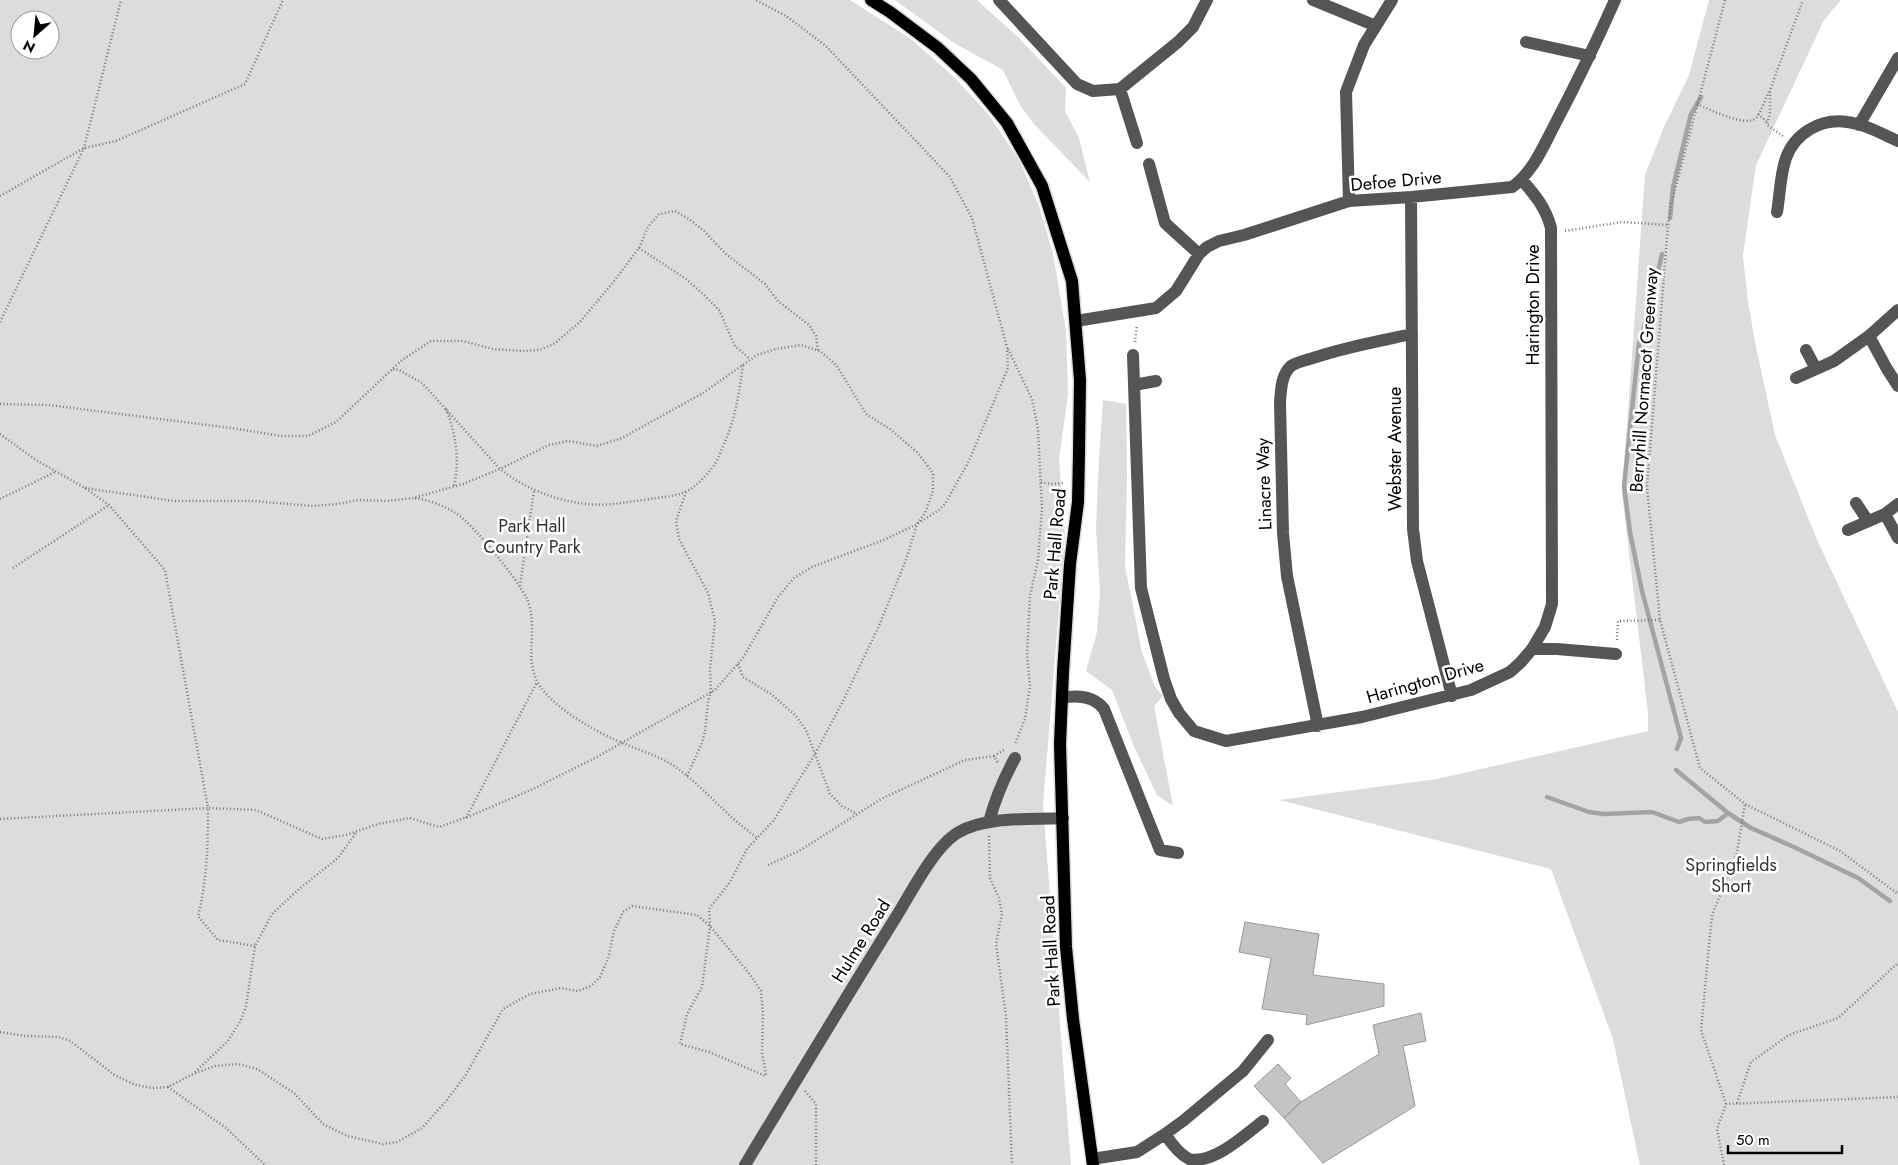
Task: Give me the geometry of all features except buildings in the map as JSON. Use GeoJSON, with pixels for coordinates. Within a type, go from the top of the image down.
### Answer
{"type":"FeatureCollection","features":[{"type":"Feature","properties":{"kind":"main road","name":"Park Hall Road"},"geometry":{"type":"LineString","coordinates":[[871,0],[938,48],[970,79],[1007,123],[1045,194],[1072,281],[1080,380],[1078,481],[1070,564],[1060,744],[1066,947],[1073,1019],[1092,1162]]}},
{"type":"Feature","properties":{"kind":"street"},"geometry":{"type":"LineString","coordinates":[[999,0],[1077,84],[1093,91],[1120,89],[1178,42],[1193,27],[1207,0]]}},
{"type":"Feature","properties":{"kind":"street"},"geometry":{"type":"LineString","coordinates":[[1313,0],[1376,26]]}},
{"type":"Feature","properties":{"kind":"street"},"geometry":{"type":"LineString","coordinates":[[1349,201],[1346,92],[1364,45],[1392,0]]}},
{"type":"Feature","properties":{"kind":"street"},"geometry":{"type":"LineString","coordinates":[[1522,180],[1544,144],[1590,56],[1615,0]]}},
{"type":"Feature","properties":{"kind":"street"},"geometry":{"type":"LineString","coordinates":[[1526,42],[1590,56]]}},
{"type":"Feature","properties":{"kind":"street"},"geometry":{"type":"LineString","coordinates":[[1859,125],[1898,58]]}},
{"type":"Feature","properties":{"kind":"street"},"geometry":{"type":"LineString","coordinates":[[1120,89],[1137,143]]}},
{"type":"Feature","properties":{"kind":"street"},"geometry":{"type":"LineString","coordinates":[[1777,212],[1786,160],[1794,143],[1808,130],[1825,123],[1848,122],[1898,141]]}},
{"type":"Feature","properties":{"kind":"street"},"geometry":{"type":"LineString","coordinates":[[1149,164],[1165,223],[1174,234],[1199,254]]}},
{"type":"Feature","properties":{"kind":"street","name":"Defoe Drive"},"geometry":{"type":"LineString","coordinates":[[1076,321],[1156,308],[1176,291],[1199,254],[1207,247],[1219,241],[1244,235],[1349,201],[1498,190],[1512,187],[1522,180]]}},
{"type":"Feature","properties":{"kind":"street","name":"Harington Drive"},"geometry":{"type":"LineString","coordinates":[[1132,354],[1141,588],[1164,679],[1171,698],[1179,713],[1194,731],[1226,741],[1362,718],[1471,690],[1510,672],[1532,649],[1545,627],[1553,596],[1551,233],[1548,215],[1522,180]]}},
{"type":"Feature","properties":{"kind":"street","name":"Webster Avenue"},"geometry":{"type":"LineString","coordinates":[[1411,197],[1412,529],[1417,561],[1452,696]]}},
{"type":"Feature","properties":{"kind":"street"},"geometry":{"type":"LineString","coordinates":[[1796,378],[1834,361],[1869,336],[1898,310]]}},
{"type":"Feature","properties":{"kind":"street","name":"Linacre Way"},"geometry":{"type":"LineString","coordinates":[[1318,726],[1287,576],[1283,533],[1280,402],[1282,382],[1290,367],[1298,362],[1331,352],[1412,334]]}},
{"type":"Feature","properties":{"kind":"street"},"geometry":{"type":"LineString","coordinates":[[1869,336],[1898,386]]}},
{"type":"Feature","properties":{"kind":"street"},"geometry":{"type":"LineString","coordinates":[[1806,350],[1816,369]]}},
{"type":"Feature","properties":{"kind":"street"},"geometry":{"type":"LineString","coordinates":[[1134,385],[1156,381]]}},
{"type":"Feature","properties":{"kind":"street"},"geometry":{"type":"LineString","coordinates":[[1856,503],[1868,521]]}},
{"type":"Feature","properties":{"kind":"street"},"geometry":{"type":"LineString","coordinates":[[1848,530],[1885,514],[1898,504]]}},
{"type":"Feature","properties":{"kind":"street"},"geometry":{"type":"LineString","coordinates":[[1885,514],[1898,538]]}},
{"type":"Feature","properties":{"kind":"street"},"geometry":{"type":"LineString","coordinates":[[1532,649],[1616,654]]}},
{"type":"Feature","properties":{"kind":"street"},"geometry":{"type":"LineString","coordinates":[[1062,698],[1071,696],[1086,698],[1099,703],[1104,708],[1160,850],[1178,854]]}},
{"type":"Feature","properties":{"kind":"street"},"geometry":{"type":"LineString","coordinates":[[989,822],[1004,777],[1015,758]]}},
{"type":"Feature","properties":{"kind":"street","name":"Hulme Road"},"geometry":{"type":"LineString","coordinates":[[745,1165],[935,854],[957,832],[989,822],[1063,818]]}},
{"type":"Feature","properties":{"kind":"street"},"geometry":{"type":"LineString","coordinates":[[1092,1162],[1137,1152],[1165,1134],[1243,1071],[1268,1040]]}},
{"type":"Feature","properties":{"kind":"street"},"geometry":{"type":"LineString","coordinates":[[1165,1134],[1179,1151],[1188,1158],[1200,1161],[1214,1158],[1263,1121]]}},
{"type":"Feature","properties":{"kind":"path"},"geometry":{"type":"LineString","coordinates":[[0,322],[84,148],[120,0]]}},
{"type":"Feature","properties":{"kind":"path"},"geometry":{"type":"LineString","coordinates":[[0,196],[84,148],[116,141],[245,84],[283,0]]}},
{"type":"Feature","properties":{"kind":"path"},"geometry":{"type":"LineString","coordinates":[[756,0],[786,16],[826,46],[950,177],[972,218],[1007,347],[1032,400],[1038,428],[1042,509],[1038,560],[1030,596],[1028,656],[1030,686],[1025,719],[1016,743],[994,756],[966,760],[881,799],[799,851],[768,865]]}},
{"type":"Feature","properties":{"kind":"path","name":"Berryhill Normacot Greenway"},"geometry":{"type":"LineString","coordinates":[[1725,0],[1671,205],[1668,225],[1647,487],[1660,620],[1700,768],[1745,804],[1840,851],[1898,894]]}},
{"type":"Feature","properties":{"kind":"path"},"geometry":{"type":"LineString","coordinates":[[1697,104],[1730,118],[1750,121],[1756,118],[1770,90],[1803,0]]}},
{"type":"Feature","properties":{"kind":"path"},"geometry":{"type":"LineString","coordinates":[[1770,90],[1769,129],[1794,143]]}},
{"type":"Feature","properties":{"kind":"path"},"geometry":{"type":"LineString","coordinates":[[1758,114],[1768,123]]}},
{"type":"Feature","properties":{"kind":"path"},"geometry":{"type":"LineString","coordinates":[[0,404],[49,405],[280,436],[308,436],[336,422],[402,360],[431,341],[463,341],[493,349],[523,351],[540,350],[555,343],[580,322],[639,248],[648,227],[659,214],[675,211],[689,218],[726,254],[765,284],[778,301],[809,325],[816,336],[818,350]]}},
{"type":"Feature","properties":{"kind":"path"},"geometry":{"type":"LineString","coordinates":[[1551,233],[1622,222],[1668,225]]}},
{"type":"Feature","properties":{"kind":"path"},"geometry":{"type":"LineString","coordinates":[[639,248],[686,278],[704,295],[718,310],[735,346],[750,359]]}},
{"type":"Feature","properties":{"kind":"path"},"geometry":{"type":"LineString","coordinates":[[1132,354],[1140,311]]}},
{"type":"Feature","properties":{"kind":"path"},"geometry":{"type":"LineString","coordinates":[[0,1032],[25,1036],[59,1037],[70,1041],[116,1076],[136,1085],[152,1088],[168,1087],[192,1074],[215,1066],[238,1064],[257,1070],[294,1093],[323,1124],[347,1136],[383,1144],[397,1142],[422,1128],[447,1100],[465,1076],[503,1008],[530,994],[561,988],[578,991],[592,986],[600,977],[608,960],[614,931],[622,912],[632,906],[697,915],[710,926],[748,972],[761,990],[764,1014],[762,1053],[766,1076],[709,1052],[680,1044],[687,1014],[702,987],[710,926],[709,909],[730,882],[747,849],[774,820],[815,754],[843,702],[878,628],[906,560],[917,524],[925,513],[933,491],[933,473],[918,453],[890,429],[866,414],[837,366],[818,350],[801,345],[776,349],[750,359],[703,393],[622,438],[597,446],[568,441],[549,445],[500,469],[463,484],[413,498],[386,501],[358,500],[313,506],[174,500],[85,488]]}},
{"type":"Feature","properties":{"kind":"path"},"geometry":{"type":"LineString","coordinates":[[0,819],[208,808],[256,810],[322,839],[378,824],[410,818],[439,827],[466,818],[533,790],[623,743],[715,690],[738,664],[765,623],[778,596],[794,578],[812,567],[847,555],[917,524],[939,510],[945,504],[969,461],[1008,368],[1007,347]]}},
{"type":"Feature","properties":{"kind":"path"},"geometry":{"type":"LineString","coordinates":[[393,369],[399,370],[422,383],[500,469],[511,478],[534,490],[576,503],[612,504],[673,497],[686,492],[698,484],[714,466],[728,437],[739,401],[743,363]]}},
{"type":"Feature","properties":{"kind":"path"},"geometry":{"type":"LineString","coordinates":[[445,407],[456,444],[457,471],[454,486]]}},
{"type":"Feature","properties":{"kind":"path"},"geometry":{"type":"LineString","coordinates":[[0,434],[55,472],[85,488],[109,505],[165,570],[208,808],[206,861],[202,900],[198,916],[218,940],[255,946]]}},
{"type":"Feature","properties":{"kind":"path"},"geometry":{"type":"LineString","coordinates":[[0,499],[55,472]]}},
{"type":"Feature","properties":{"kind":"path"},"geometry":{"type":"LineString","coordinates":[[1041,482],[1051,484],[1078,481]]}},
{"type":"Feature","properties":{"kind":"path"},"geometry":{"type":"LineString","coordinates":[[519,588],[534,490]]}},
{"type":"Feature","properties":{"kind":"path"},"geometry":{"type":"LineString","coordinates":[[686,492],[676,522],[679,539],[708,593],[715,620],[710,669],[711,692],[702,743],[687,776]]}},
{"type":"Feature","properties":{"kind":"path"},"geometry":{"type":"LineString","coordinates":[[413,498],[426,500],[441,506],[465,520],[503,564],[527,599],[531,613],[533,634],[530,660],[537,681],[550,698],[567,712],[623,743],[671,764],[757,838]]}},
{"type":"Feature","properties":{"kind":"path"},"geometry":{"type":"LineString","coordinates":[[13,568],[109,505]]}},
{"type":"Feature","properties":{"kind":"path"},"geometry":{"type":"LineString","coordinates":[[1616,654],[1618,621],[1660,620]]}},
{"type":"Feature","properties":{"kind":"path"},"geometry":{"type":"LineString","coordinates":[[738,664],[743,677],[771,694],[795,715],[806,730],[830,794],[842,806],[858,814]]}},
{"type":"Feature","properties":{"kind":"path"},"geometry":{"type":"LineString","coordinates":[[466,818],[537,681]]}},
{"type":"Feature","properties":{"kind":"path"},"geometry":{"type":"LineString","coordinates":[[994,756],[1004,777]]}},
{"type":"Feature","properties":{"kind":"path"},"geometry":{"type":"LineString","coordinates":[[1724,1165],[1717,1129],[1726,1104],[1701,1030],[1712,915],[1737,853],[1745,804]]}},
{"type":"Feature","properties":{"kind":"path"},"geometry":{"type":"LineString","coordinates":[[989,822],[990,878],[999,898],[1002,914],[996,944],[1006,1016],[1012,1165]]}},
{"type":"Feature","properties":{"kind":"path"},"geometry":{"type":"LineString","coordinates":[[192,1074],[228,1041],[241,1020],[246,1006],[255,946],[272,914],[299,889],[338,858],[356,831]]}},
{"type":"Feature","properties":{"kind":"path"},"geometry":{"type":"LineString","coordinates":[[1737,1103],[1751,1062],[1789,1035],[1838,1018],[1898,963]]}},
{"type":"Feature","properties":{"kind":"path"},"geometry":{"type":"LineString","coordinates":[[1892,968],[1898,968]]}},
{"type":"Feature","properties":{"kind":"path"},"geometry":{"type":"LineString","coordinates":[[795,1081],[816,1104],[816,1165]]}},
{"type":"Feature","properties":{"kind":"path"},"geometry":{"type":"LineString","coordinates":[[168,1087],[226,1128],[265,1165]]}},
{"type":"Feature","properties":{"kind":"path"},"geometry":{"type":"LineString","coordinates":[[1726,1104],[1898,1097]]}},
{"type":"Feature","properties":{"kind":"green space","name":"Park Hall Country Park"},"geometry":{"type":"Polygon","coordinates":[[[0,0],[850,0],[911,39],[956,79],[989,115],[1019,160],[1039,206],[1053,253],[1066,331],[1068,393],[1059,460],[1065,534],[1043,805],[1071,1165],[0,1165],[0,0]]]}},
{"type":"Feature","properties":{"kind":"green space"},"geometry":{"type":"Polygon","coordinates":[[[895,0],[977,0],[1018,37],[1066,88],[1065,111],[1079,138],[1090,182],[1033,123],[1020,105],[1003,70],[954,43],[895,0]]]}},
{"type":"Feature","properties":{"kind":"green space","name":"Springfields Short"},"geometry":{"type":"Polygon","coordinates":[[[1709,0],[1841,0],[1824,20],[1756,165],[1743,255],[1748,302],[1756,347],[1775,435],[1817,540],[1898,712],[1898,1165],[1640,1165],[1613,1039],[1551,869],[1279,800],[1437,779],[1648,731],[1648,713],[1622,493],[1645,175],[1664,127],[1689,75],[1709,0]]]}},
{"type":"Feature","properties":{"kind":"green space"},"geometry":{"type":"Polygon","coordinates":[[[1103,400],[1126,404],[1125,566],[1142,652],[1155,687],[1163,696],[1154,706],[1173,806],[1157,795],[1135,749],[1112,690],[1086,671],[1097,632],[1100,592],[1096,528],[1103,400]]]}},
{"type":"Feature","properties":{"kind":"waterway"},"geometry":{"type":"LineString","coordinates":[[1670,218],[1673,187],[1691,114],[1701,97]]}},
{"type":"Feature","properties":{"kind":"waterway"},"geometry":{"type":"LineString","coordinates":[[1662,254],[1649,311],[1639,343],[1624,486],[1630,532],[1642,591],[1681,738],[1677,749]]}},
{"type":"Feature","properties":{"kind":"waterway"},"geometry":{"type":"LineString","coordinates":[[1676,770],[1728,813],[1751,828],[1858,878],[1890,901]]}},
{"type":"Feature","properties":{"kind":"waterway"},"geometry":{"type":"LineString","coordinates":[[1547,797],[1589,812],[1604,814],[1652,812],[1679,822],[1699,818],[1705,822],[1718,821],[1728,813]]}}]}
